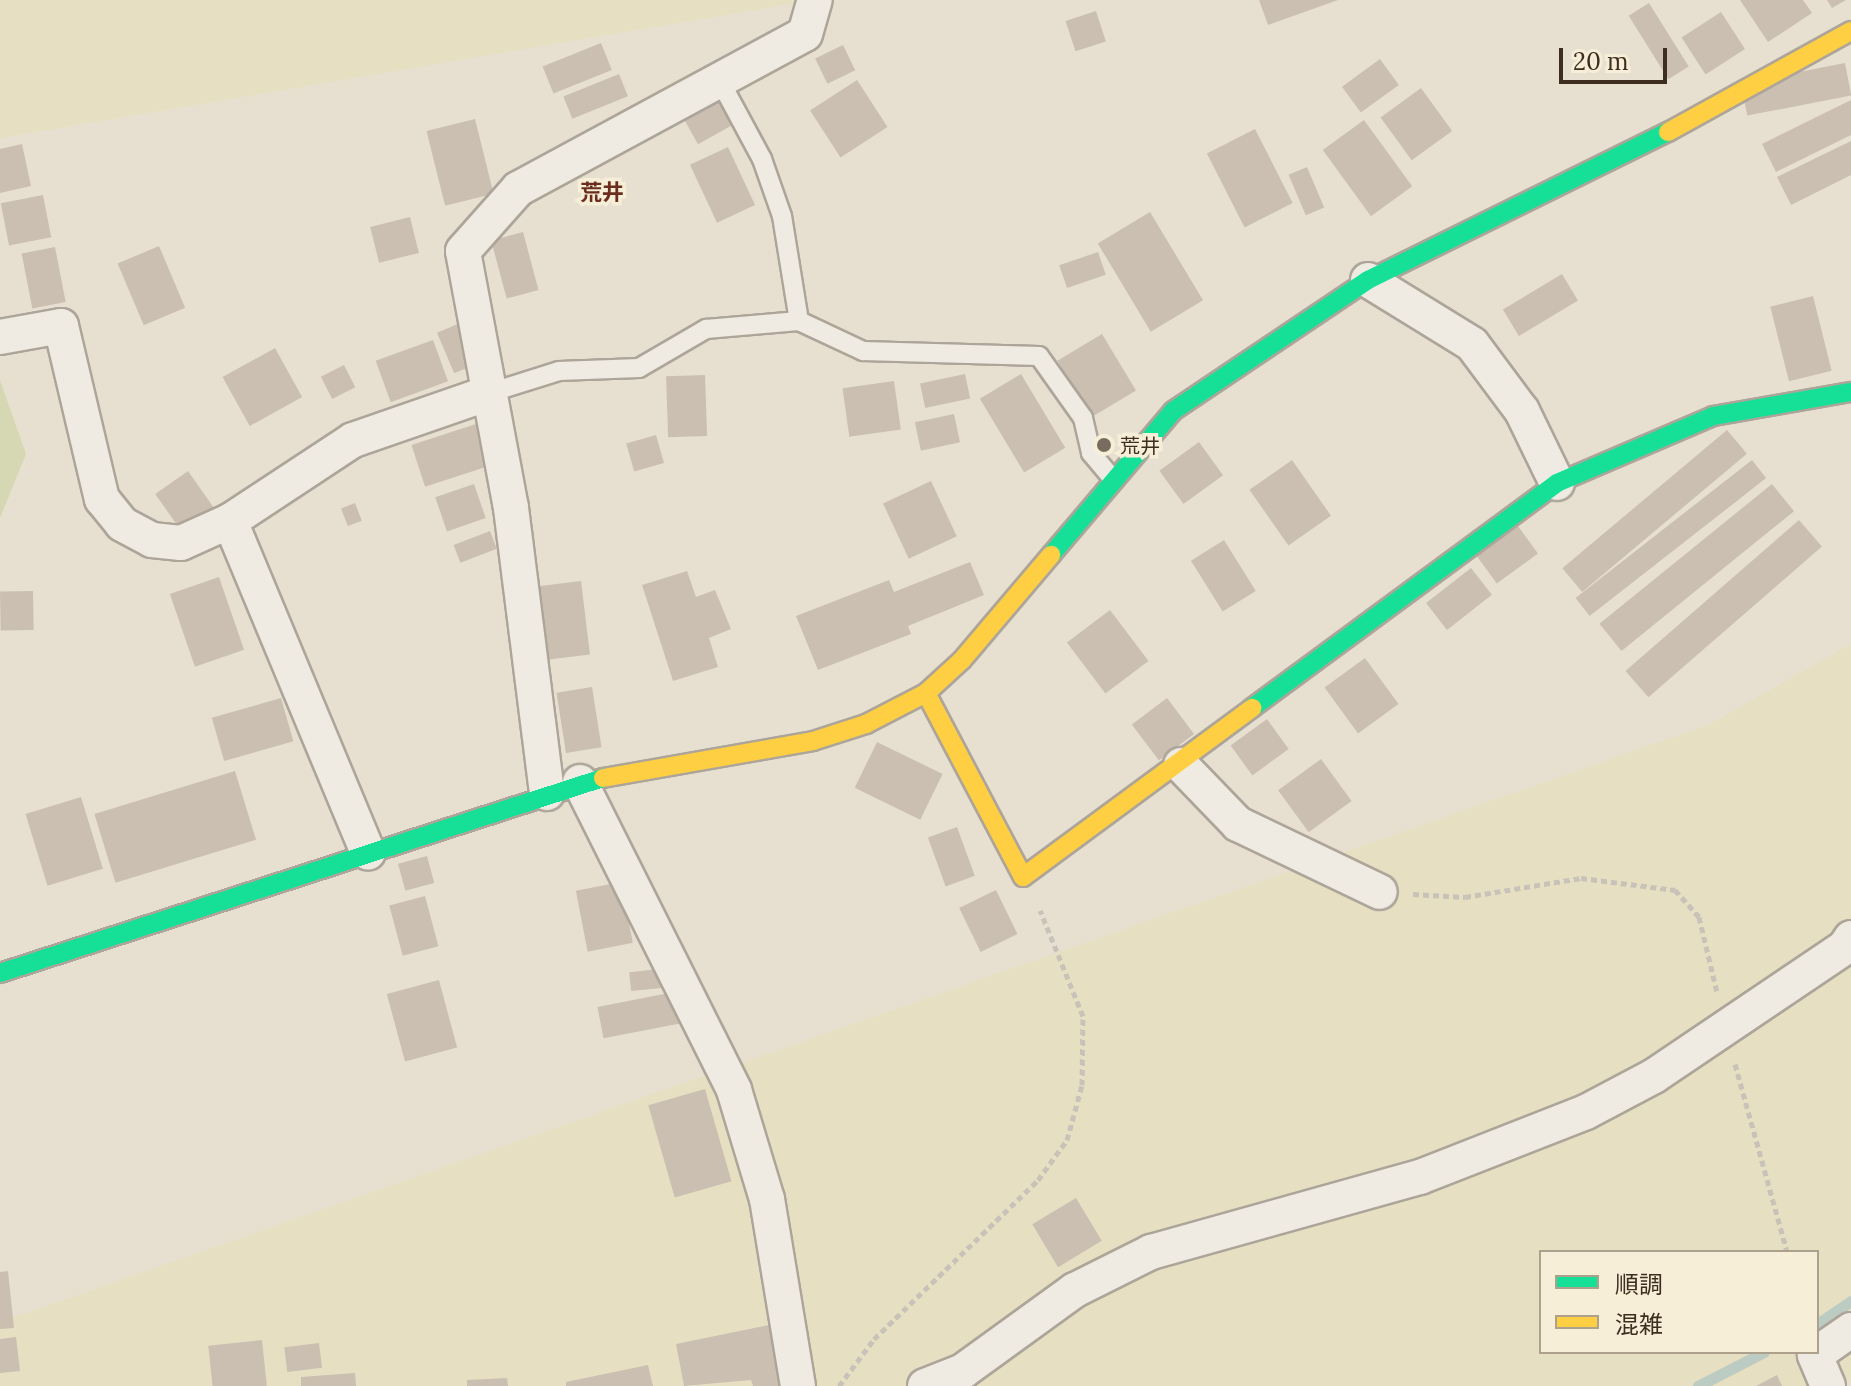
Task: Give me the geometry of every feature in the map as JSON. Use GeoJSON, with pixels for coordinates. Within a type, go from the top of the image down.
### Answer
{"type":"FeatureCollection","features":[{"type":"Feature","properties":{"kind":"street"},"geometry":{"type":"LineString","coordinates":[[547,793],[511,508],[463,251],[518,189],[805,34],[815,0]]}},
{"type":"Feature","properties":{"kind":"street"},"geometry":{"type":"LineString","coordinates":[[0,973],[580,782],[813,741],[866,724],[926,693],[962,660],[1173,411],[1368,280],[1739,97],[1851,31]]}},
{"type":"Feature","properties":{"kind":"street"},"geometry":{"type":"LineString","coordinates":[[1368,280],[1472,344],[1522,411],[1557,483]]}},
{"type":"Feature","properties":{"kind":"street"},"geometry":{"type":"LineString","coordinates":[[0,337],[61,326],[102,499],[122,524],[152,540],[181,543],[230,521],[353,440],[489,393]]}},
{"type":"Feature","properties":{"kind":"street"},"geometry":{"type":"LineString","coordinates":[[926,693],[1023,877],[1181,765],[1557,483],[1713,416],[1851,392]]}},
{"type":"Feature","properties":{"kind":"street"},"geometry":{"type":"LineString","coordinates":[[230,521],[368,852]]}},
{"type":"Feature","properties":{"kind":"street"},"geometry":{"type":"LineString","coordinates":[[1181,765],[1238,824],[1380,892]]}},
{"type":"Feature","properties":{"kind":"street"},"geometry":{"type":"LineString","coordinates":[[580,782],[734,1090],[767,1199],[798,1386]]}},
{"type":"Feature","properties":{"kind":"street"},"geometry":{"type":"LineString","coordinates":[[925,1386],[963,1371],[1105,1272],[1211,1232],[1420,1177],[1586,1112],[1654,1076],[1851,938]]}},
{"type":"Feature","properties":{"kind":"street"},"geometry":{"type":"LineString","coordinates":[[1819,1352],[1851,1330]]}},
{"type":"Feature","properties":{"kind":"street"},"geometry":{"type":"LineString","coordinates":[[1816,1354],[1828,1386]]}},
{"type":"Feature","properties":{"kind":"lane"},"geometry":{"type":"LineString","coordinates":[[720,81],[762,159],[782,216],[799,321]]}},
{"type":"Feature","properties":{"kind":"lane"},"geometry":{"type":"LineString","coordinates":[[489,393],[559,371],[639,368],[706,329],[799,321],[863,351],[1039,356],[1083,418],[1091,453],[1114,481]]}},
{"type":"Feature","properties":{"kind":"path"},"geometry":{"type":"LineString","coordinates":[[839,1386],[874,1339],[1038,1180],[1067,1140],[1082,1085],[1083,1016],[1053,933],[1023,877]]}},
{"type":"Feature","properties":{"kind":"path"},"geometry":{"type":"LineString","coordinates":[[1380,892],[1465,897],[1581,878],[1675,890],[1699,917],[1725,1029],[1786,1250]]}},
{"type":"Feature","properties":{"kind":"shaded area"},"geometry":{"type":"Polygon","coordinates":[[[0,0],[815,0],[0,138],[0,0]]]}},
{"type":"Feature","properties":{"kind":"shaded area"},"geometry":{"type":"Polygon","coordinates":[[[1851,644],[1851,1380],[1836,1386],[0,1386],[0,1322],[1708,725],[1851,644]]]}},
{"type":"Feature","properties":{"kind":"green space"},"geometry":{"type":"Polygon","coordinates":[[[0,380],[26,454],[0,518],[0,380]]]}},
{"type":"Feature","properties":{"kind":"building"},"geometry":{"type":"Polygon","coordinates":[[[1259,0],[1338,0],[1268,25],[1259,0]]]}},
{"type":"Feature","properties":{"kind":"building"},"geometry":{"type":"Polygon","coordinates":[[[1740,0],[1803,0],[1812,13],[1768,42],[1740,0]]]}},
{"type":"Feature","properties":{"kind":"building"},"geometry":{"type":"Polygon","coordinates":[[[1827,0],[1846,0],[1832,8],[1827,0]]]}},
{"type":"Feature","properties":{"kind":"building"},"geometry":{"type":"Polygon","coordinates":[[[1649,3],[1689,67],[1668,79],[1629,16],[1649,3]]]}},
{"type":"Feature","properties":{"kind":"building"},"geometry":{"type":"Polygon","coordinates":[[[1096,11],[1106,41],[1075,51],[1066,21],[1096,11]]]}},
{"type":"Feature","properties":{"kind":"building"},"geometry":{"type":"Polygon","coordinates":[[[1721,12],[1745,49],[1706,74],[1682,38],[1721,12]]]}},
{"type":"Feature","properties":{"kind":"building"},"geometry":{"type":"Polygon","coordinates":[[[601,43],[612,70],[553,93],[543,67],[601,43]]]}},
{"type":"Feature","properties":{"kind":"building"},"geometry":{"type":"Polygon","coordinates":[[[843,45],[855,70],[827,84],[815,59],[843,45]]]}},
{"type":"Feature","properties":{"kind":"building"},"geometry":{"type":"Polygon","coordinates":[[[1380,59],[1399,85],[1361,113],[1342,87],[1380,59]]]}},
{"type":"Feature","properties":{"kind":"building"},"geometry":{"type":"Polygon","coordinates":[[[1845,63],[1851,95],[1747,116],[1741,83],[1845,63]]]}},
{"type":"Feature","properties":{"kind":"building"},"geometry":{"type":"Polygon","coordinates":[[[619,74],[628,96],[572,119],[563,96],[619,74]]]}},
{"type":"Feature","properties":{"kind":"building"},"geometry":{"type":"Polygon","coordinates":[[[857,80],[887,127],[841,157],[810,110],[857,80]]]}},
{"type":"Feature","properties":{"kind":"building"},"geometry":{"type":"Polygon","coordinates":[[[1421,88],[1452,131],[1412,160],[1381,117],[1421,88]]]}},
{"type":"Feature","properties":{"kind":"building"},"geometry":{"type":"Polygon","coordinates":[[[717,96],[733,125],[698,144],[682,115],[717,96]]]}},
{"type":"Feature","properties":{"kind":"building"},"geometry":{"type":"Polygon","coordinates":[[[1851,100],[1851,135],[1776,172],[1762,144],[1851,100]]]}},
{"type":"Feature","properties":{"kind":"building"},"geometry":{"type":"Polygon","coordinates":[[[475,119],[494,194],[445,206],[426,131],[475,119]]]}},
{"type":"Feature","properties":{"kind":"building"},"geometry":{"type":"Polygon","coordinates":[[[1364,120],[1412,186],[1371,216],[1323,150],[1364,120]]]}},
{"type":"Feature","properties":{"kind":"building"},"geometry":{"type":"Polygon","coordinates":[[[1255,129],[1293,203],[1245,227],[1207,154],[1255,129]]]}},
{"type":"Feature","properties":{"kind":"building"},"geometry":{"type":"Polygon","coordinates":[[[1851,141],[1851,175],[1791,205],[1777,177],[1851,141]]]}},
{"type":"Feature","properties":{"kind":"building"},"geometry":{"type":"Polygon","coordinates":[[[22,144],[31,186],[0,193],[0,149],[22,144]]]}},
{"type":"Feature","properties":{"kind":"building"},"geometry":{"type":"Polygon","coordinates":[[[728,147],[755,205],[717,223],[690,165],[728,147]]]}},
{"type":"Feature","properties":{"kind":"building"},"geometry":{"type":"Polygon","coordinates":[[[1307,167],[1324,208],[1306,215],[1289,175],[1307,167]]]}},
{"type":"Feature","properties":{"kind":"building"},"geometry":{"type":"Polygon","coordinates":[[[43,195],[51,237],[9,245],[1,203],[43,195]]]}},
{"type":"Feature","properties":{"kind":"building"},"geometry":{"type":"Polygon","coordinates":[[[1150,212],[1203,300],[1151,332],[1098,243],[1150,212]]]}},
{"type":"Feature","properties":{"kind":"building"},"geometry":{"type":"Polygon","coordinates":[[[410,217],[419,253],[379,263],[370,227],[410,217]]]}},
{"type":"Feature","properties":{"kind":"building"},"geometry":{"type":"Polygon","coordinates":[[[523,232],[539,290],[507,298],[491,241],[523,232]]]}},
{"type":"Feature","properties":{"kind":"building"},"geometry":{"type":"Polygon","coordinates":[[[159,246],[185,308],[144,325],[118,264],[159,246]]]}},
{"type":"Feature","properties":{"kind":"building"},"geometry":{"type":"Polygon","coordinates":[[[55,247],[66,302],[32,308],[22,253],[55,247]]]}},
{"type":"Feature","properties":{"kind":"building"},"geometry":{"type":"Polygon","coordinates":[[[1098,252],[1106,275],[1067,288],[1059,265],[1098,252]]]}},
{"type":"Feature","properties":{"kind":"building"},"geometry":{"type":"Polygon","coordinates":[[[1562,274],[1578,301],[1519,336],[1503,310],[1562,274]]]}},
{"type":"Feature","properties":{"kind":"building"},"geometry":{"type":"Polygon","coordinates":[[[1813,296],[1832,371],[1789,381],[1770,307],[1813,296]]]}},
{"type":"Feature","properties":{"kind":"building"},"geometry":{"type":"Polygon","coordinates":[[[460,323],[477,364],[454,373],[437,333],[460,323]]]}},
{"type":"Feature","properties":{"kind":"building"},"geometry":{"type":"Polygon","coordinates":[[[1102,334],[1136,391],[1091,417],[1057,361],[1102,334]]]}},
{"type":"Feature","properties":{"kind":"building"},"geometry":{"type":"Polygon","coordinates":[[[433,340],[448,381],[391,402],[376,361],[433,340]]]}},
{"type":"Feature","properties":{"kind":"building"},"geometry":{"type":"Polygon","coordinates":[[[275,348],[302,397],[250,426],[223,377],[275,348]]]}},
{"type":"Feature","properties":{"kind":"building"},"geometry":{"type":"Polygon","coordinates":[[[344,365],[355,387],[332,399],[321,377],[344,365]]]}},
{"type":"Feature","properties":{"kind":"building"},"geometry":{"type":"Polygon","coordinates":[[[965,374],[970,398],[925,408],[920,384],[965,374]]]}},
{"type":"Feature","properties":{"kind":"building"},"geometry":{"type":"Polygon","coordinates":[[[1021,374],[1065,448],[1024,472],[980,399],[1021,374]]]}},
{"type":"Feature","properties":{"kind":"building"},"geometry":{"type":"Polygon","coordinates":[[[705,375],[707,436],[668,437],[666,376],[705,375]]]}},
{"type":"Feature","properties":{"kind":"building"},"geometry":{"type":"Polygon","coordinates":[[[894,381],[901,430],[849,437],[843,388],[894,381]]]}},
{"type":"Feature","properties":{"kind":"building"},"geometry":{"type":"Polygon","coordinates":[[[954,414],[960,442],[921,451],[915,422],[954,414]]]}},
{"type":"Feature","properties":{"kind":"building"},"geometry":{"type":"Polygon","coordinates":[[[479,423],[493,465],[425,487],[411,445],[479,423]]]}},
{"type":"Feature","properties":{"kind":"building"},"geometry":{"type":"Polygon","coordinates":[[[1727,430],[1747,454],[1582,592],[1562,568],[1727,430]]]}},
{"type":"Feature","properties":{"kind":"building"},"geometry":{"type":"Polygon","coordinates":[[[656,435],[664,463],[634,471],[626,444],[656,435]]]}},
{"type":"Feature","properties":{"kind":"building"},"geometry":{"type":"Polygon","coordinates":[[[1199,442],[1223,475],[1183,504],[1159,471],[1199,442]]]}},
{"type":"Feature","properties":{"kind":"building"},"geometry":{"type":"Polygon","coordinates":[[[1292,460],[1331,516],[1288,546],[1249,490],[1292,460]]]}},
{"type":"Feature","properties":{"kind":"building"},"geometry":{"type":"Polygon","coordinates":[[[1752,460],[1766,478],[1590,616],[1575,598],[1752,460]]]}},
{"type":"Feature","properties":{"kind":"building"},"geometry":{"type":"Polygon","coordinates":[[[188,471],[214,508],[181,531],[155,494],[188,471]]]}},
{"type":"Feature","properties":{"kind":"building"},"geometry":{"type":"Polygon","coordinates":[[[931,481],[957,536],[909,559],[883,503],[931,481]]]}},
{"type":"Feature","properties":{"kind":"building"},"geometry":{"type":"Polygon","coordinates":[[[474,484],[486,518],[447,531],[435,497],[474,484]]]}},
{"type":"Feature","properties":{"kind":"building"},"geometry":{"type":"Polygon","coordinates":[[[1772,484],[1794,511],[1621,651],[1599,624],[1772,484]]]}},
{"type":"Feature","properties":{"kind":"building"},"geometry":{"type":"Polygon","coordinates":[[[355,503],[362,521],[348,526],[341,508],[355,503]]]}},
{"type":"Feature","properties":{"kind":"building"},"geometry":{"type":"Polygon","coordinates":[[[1799,520],[1822,546],[1648,697],[1625,671],[1799,520]]]}},
{"type":"Feature","properties":{"kind":"building"},"geometry":{"type":"Polygon","coordinates":[[[1518,526],[1538,554],[1497,583],[1477,556],[1518,526]]]}},
{"type":"Feature","properties":{"kind":"building"},"geometry":{"type":"Polygon","coordinates":[[[490,531],[497,549],[460,563],[454,545],[490,531]]]}},
{"type":"Feature","properties":{"kind":"building"},"geometry":{"type":"Polygon","coordinates":[[[1224,540],[1256,591],[1223,612],[1191,561],[1224,540]]]}},
{"type":"Feature","properties":{"kind":"building"},"geometry":{"type":"Polygon","coordinates":[[[970,562],[984,595],[908,626],[911,634],[818,670],[796,616],[889,580],[894,592],[970,562]]]}},
{"type":"Feature","properties":{"kind":"building"},"geometry":{"type":"Polygon","coordinates":[[[1471,568],[1492,595],[1447,630],[1426,603],[1471,568]]]}},
{"type":"Feature","properties":{"kind":"building"},"geometry":{"type":"Polygon","coordinates":[[[687,571],[696,597],[715,590],[731,629],[709,638],[718,667],[673,681],[642,585],[687,571]]]}},
{"type":"Feature","properties":{"kind":"building"},"geometry":{"type":"Polygon","coordinates":[[[219,577],[244,650],[195,667],[170,594],[219,577]]]}},
{"type":"Feature","properties":{"kind":"building"},"geometry":{"type":"Polygon","coordinates":[[[581,581],[590,654],[547,660],[538,586],[581,581]]]}},
{"type":"Feature","properties":{"kind":"building"},"geometry":{"type":"Polygon","coordinates":[[[33,591],[34,630],[1,631],[0,592],[33,591]]]}},
{"type":"Feature","properties":{"kind":"building"},"geometry":{"type":"Polygon","coordinates":[[[1110,610],[1149,661],[1105,694],[1067,642],[1110,610]]]}},
{"type":"Feature","properties":{"kind":"building"},"geometry":{"type":"Polygon","coordinates":[[[1365,658],[1399,704],[1358,734],[1325,687],[1365,658]]]}},
{"type":"Feature","properties":{"kind":"building"},"geometry":{"type":"Polygon","coordinates":[[[592,687],[602,747],[566,753],[556,693],[592,687]]]}},
{"type":"Feature","properties":{"kind":"building"},"geometry":{"type":"Polygon","coordinates":[[[281,698],[293,741],[224,761],[212,718],[281,698]]]}},
{"type":"Feature","properties":{"kind":"building"},"geometry":{"type":"Polygon","coordinates":[[[1167,698],[1194,734],[1159,760],[1132,724],[1167,698]]]}},
{"type":"Feature","properties":{"kind":"building"},"geometry":{"type":"Polygon","coordinates":[[[1267,719],[1289,749],[1252,775],[1231,745],[1267,719]]]}},
{"type":"Feature","properties":{"kind":"building"},"geometry":{"type":"Polygon","coordinates":[[[877,742],[943,774],[920,820],[855,788],[877,742]]]}},
{"type":"Feature","properties":{"kind":"building"},"geometry":{"type":"Polygon","coordinates":[[[1321,759],[1352,801],[1309,832],[1278,790],[1321,759]]]}},
{"type":"Feature","properties":{"kind":"building"},"geometry":{"type":"Polygon","coordinates":[[[235,771],[256,840],[115,883],[94,814],[235,771]]]}},
{"type":"Feature","properties":{"kind":"building"},"geometry":{"type":"Polygon","coordinates":[[[81,797],[103,869],[47,886],[26,814],[81,797]]]}},
{"type":"Feature","properties":{"kind":"building"},"geometry":{"type":"Polygon","coordinates":[[[957,827],[975,876],[946,886],[928,838],[957,827]]]}},
{"type":"Feature","properties":{"kind":"building"},"geometry":{"type":"Polygon","coordinates":[[[427,856],[434,883],[405,891],[398,864],[427,856]]]}},
{"type":"Feature","properties":{"kind":"building"},"geometry":{"type":"Polygon","coordinates":[[[621,882],[633,943],[588,952],[576,891],[621,882]]]}},
{"type":"Feature","properties":{"kind":"building"},"geometry":{"type":"Polygon","coordinates":[[[996,890],[1017,934],[981,952],[959,908],[996,890]]]}},
{"type":"Feature","properties":{"kind":"building"},"geometry":{"type":"Polygon","coordinates":[[[425,896],[438,946],[403,956],[389,906],[425,896]]]}},
{"type":"Feature","properties":{"kind":"building"},"geometry":{"type":"Polygon","coordinates":[[[659,969],[661,988],[631,991],[629,972],[659,969]]]}},
{"type":"Feature","properties":{"kind":"building"},"geometry":{"type":"Polygon","coordinates":[[[439,980],[457,1048],[405,1062],[387,994],[439,980]]]}},
{"type":"Feature","properties":{"kind":"building"},"geometry":{"type":"Polygon","coordinates":[[[674,992],[680,1023],[604,1038],[597,1007],[674,992]]]}},
{"type":"Feature","properties":{"kind":"building"},"geometry":{"type":"Polygon","coordinates":[[[705,1089],[731,1181],[675,1198],[648,1105],[705,1089]]]}},
{"type":"Feature","properties":{"kind":"building"},"geometry":{"type":"Polygon","coordinates":[[[1076,1198],[1102,1241],[1058,1267],[1032,1224],[1076,1198]]]}},
{"type":"Feature","properties":{"kind":"building"},"geometry":{"type":"Polygon","coordinates":[[[8,1271],[14,1328],[0,1329],[0,1272],[8,1271]]]}},
{"type":"Feature","properties":{"kind":"building"},"geometry":{"type":"Polygon","coordinates":[[[769,1325],[771,1339],[783,1336],[794,1386],[753,1386],[751,1380],[684,1386],[676,1344],[769,1325]]]}},
{"type":"Feature","properties":{"kind":"building"},"geometry":{"type":"Polygon","coordinates":[[[16,1337],[20,1371],[0,1373],[0,1339],[16,1337]]]}},
{"type":"Feature","properties":{"kind":"building"},"geometry":{"type":"Polygon","coordinates":[[[262,1340],[267,1386],[213,1386],[208,1346],[262,1340]]]}},
{"type":"Feature","properties":{"kind":"building"},"geometry":{"type":"Polygon","coordinates":[[[319,1343],[322,1368],[287,1372],[284,1347],[319,1343]]]}},
{"type":"Feature","properties":{"kind":"building"},"geometry":{"type":"Polygon","coordinates":[[[648,1365],[653,1386],[566,1386],[566,1382],[648,1365]]]}},
{"type":"Feature","properties":{"kind":"building"},"geometry":{"type":"Polygon","coordinates":[[[355,1373],[356,1386],[301,1386],[301,1377],[355,1373]]]}},
{"type":"Feature","properties":{"kind":"building"},"geometry":{"type":"Polygon","coordinates":[[[1777,1375],[1782,1386],[1756,1386],[1777,1375]]]}},
{"type":"Feature","properties":{"kind":"building"},"geometry":{"type":"Polygon","coordinates":[[[507,1378],[508,1386],[467,1386],[467,1380],[507,1378]]]}},
{"type":"Feature","properties":{"kind":"waterway"},"geometry":{"type":"LineString","coordinates":[[1819,1323],[1851,1301]]}},
{"type":"Feature","properties":{"kind":"waterway"},"geometry":{"type":"LineString","coordinates":[[1698,1386],[1760,1354]]}},
{"type":"Feature","properties":{"kind":"traffic: fast"},"geometry":{"type":"LineString","coordinates":[[1051,555],[1173,411],[1368,280],[1668,132]]}},
{"type":"Feature","properties":{"kind":"traffic: fast"},"geometry":{"type":"LineString","coordinates":[[1252,708],[1557,483],[1713,416],[1851,392]]}},
{"type":"Feature","properties":{"kind":"traffic: fast"},"geometry":{"type":"LineString","coordinates":[[0,973],[603,778]]}},
{"type":"Feature","properties":{"kind":"traffic: slow"},"geometry":{"type":"LineString","coordinates":[[1668,132],[1851,31]]}},
{"type":"Feature","properties":{"kind":"traffic: slow"},"geometry":{"type":"LineString","coordinates":[[603,778],[813,741],[866,724],[926,693],[962,660],[1051,555]]}},
{"type":"Feature","properties":{"kind":"traffic: slow"},"geometry":{"type":"LineString","coordinates":[[926,693],[1023,877],[1252,708]]}},
{"type":"Feature","properties":{"kind":"place","name":"荒井"},"geometry":{"type":"Point","coordinates":[1104,445]}},
{"type":"Feature","properties":{"kind":"district","name":"荒井"},"geometry":{"type":"Point","coordinates":[602,193]}}]}
